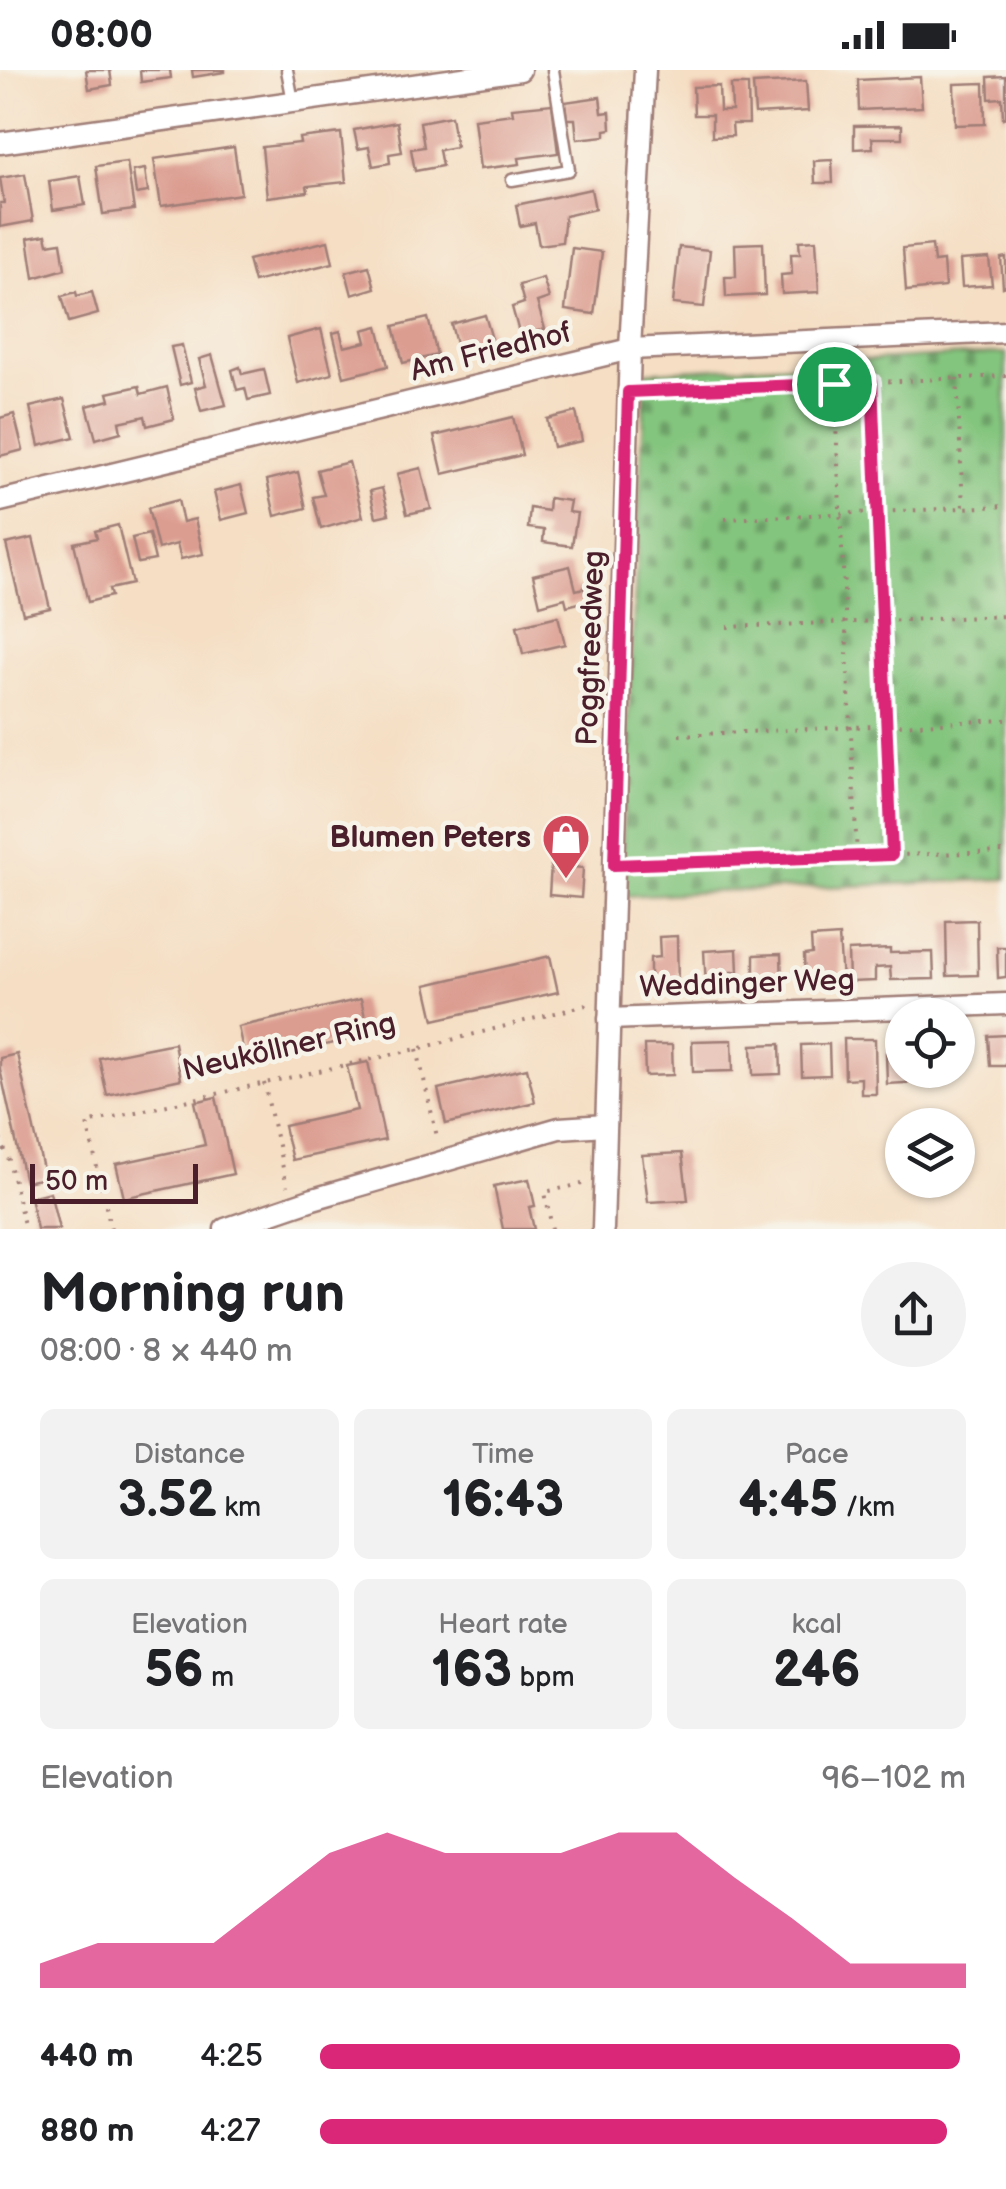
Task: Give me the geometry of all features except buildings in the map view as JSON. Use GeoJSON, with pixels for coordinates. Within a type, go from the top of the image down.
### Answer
{"type":"FeatureCollection","features":[{"type":"Feature","properties":{"kind":"street"},"geometry":{"type":"LineString","coordinates":[[0,144],[520,70]]}},
{"type":"Feature","properties":{"kind":"street","name":"Poggfreedweg"},"geometry":{"type":"LineString","coordinates":[[602,1229],[628,392],[645,70]]}},
{"type":"Feature","properties":{"kind":"street","name":"Am Friedhof"},"geometry":{"type":"LineString","coordinates":[[0,501],[630,350],[1006,332]]}},
{"type":"Feature","properties":{"kind":"street","name":"Weddinger Weg"},"geometry":{"type":"LineString","coordinates":[[610,1010],[1006,1004]]}},
{"type":"Feature","properties":{"kind":"street"},"geometry":{"type":"LineString","coordinates":[[224,1229],[560,1128],[606,1125]]}},
{"type":"Feature","properties":{"kind":"lane"},"geometry":{"type":"LineString","coordinates":[[287,70],[293,102]]}},
{"type":"Feature","properties":{"kind":"lane"},"geometry":{"type":"LineString","coordinates":[[512,180],[569,170],[553,70]]}},
{"type":"Feature","properties":{"kind":"path"},"geometry":{"type":"LineString","coordinates":[[628,392],[1006,376]]}},
{"type":"Feature","properties":{"kind":"path"},"geometry":{"type":"LineString","coordinates":[[957,378],[963,508]]}},
{"type":"Feature","properties":{"kind":"path"},"geometry":{"type":"LineString","coordinates":[[872,382],[892,855]]}},
{"type":"Feature","properties":{"kind":"path"},"geometry":{"type":"LineString","coordinates":[[834,384],[856,856]]}},
{"type":"Feature","properties":{"kind":"path"},"geometry":{"type":"LineString","coordinates":[[726,519],[1006,506]]}},
{"type":"Feature","properties":{"kind":"path"},"geometry":{"type":"LineString","coordinates":[[727,628],[1006,616]]}},
{"type":"Feature","properties":{"kind":"path"},"geometry":{"type":"LineString","coordinates":[[679,735],[1006,720]]}},
{"type":"Feature","properties":{"kind":"path"},"geometry":{"type":"LineString","coordinates":[[614,865],[1006,852]]}},
{"type":"Feature","properties":{"kind":"path","name":"Neuköllner Ring"},"geometry":{"type":"LineString","coordinates":[[110,1229],[87,1124],[417,1048],[610,1010]]}},
{"type":"Feature","properties":{"kind":"path"},"geometry":{"type":"LineString","coordinates":[[417,1048],[439,1146]]}},
{"type":"Feature","properties":{"kind":"path"},"geometry":{"type":"LineString","coordinates":[[264,1083],[289,1192]]}},
{"type":"Feature","properties":{"kind":"path"},"geometry":{"type":"LineString","coordinates":[[0,1139],[9,1160],[25,1229]]}},
{"type":"Feature","properties":{"kind":"path"},"geometry":{"type":"LineString","coordinates":[[552,1229],[545,1192],[604,1179]]}},
{"type":"Feature","properties":{"kind":"green space"},"geometry":{"type":"Polygon","coordinates":[[[1006,353],[1006,879],[620,896],[646,372],[1006,353]]]}},
{"type":"Feature","properties":{"kind":"place","name":"Blumen Peters"},"geometry":{"type":"Point","coordinates":[566,880]}},
{"type":"Feature","properties":{"kind":"route"},"geometry":{"type":"LineString","coordinates":[[872,382],[892,855],[614,865],[628,392],[834,384],[872,382]]}}]}
